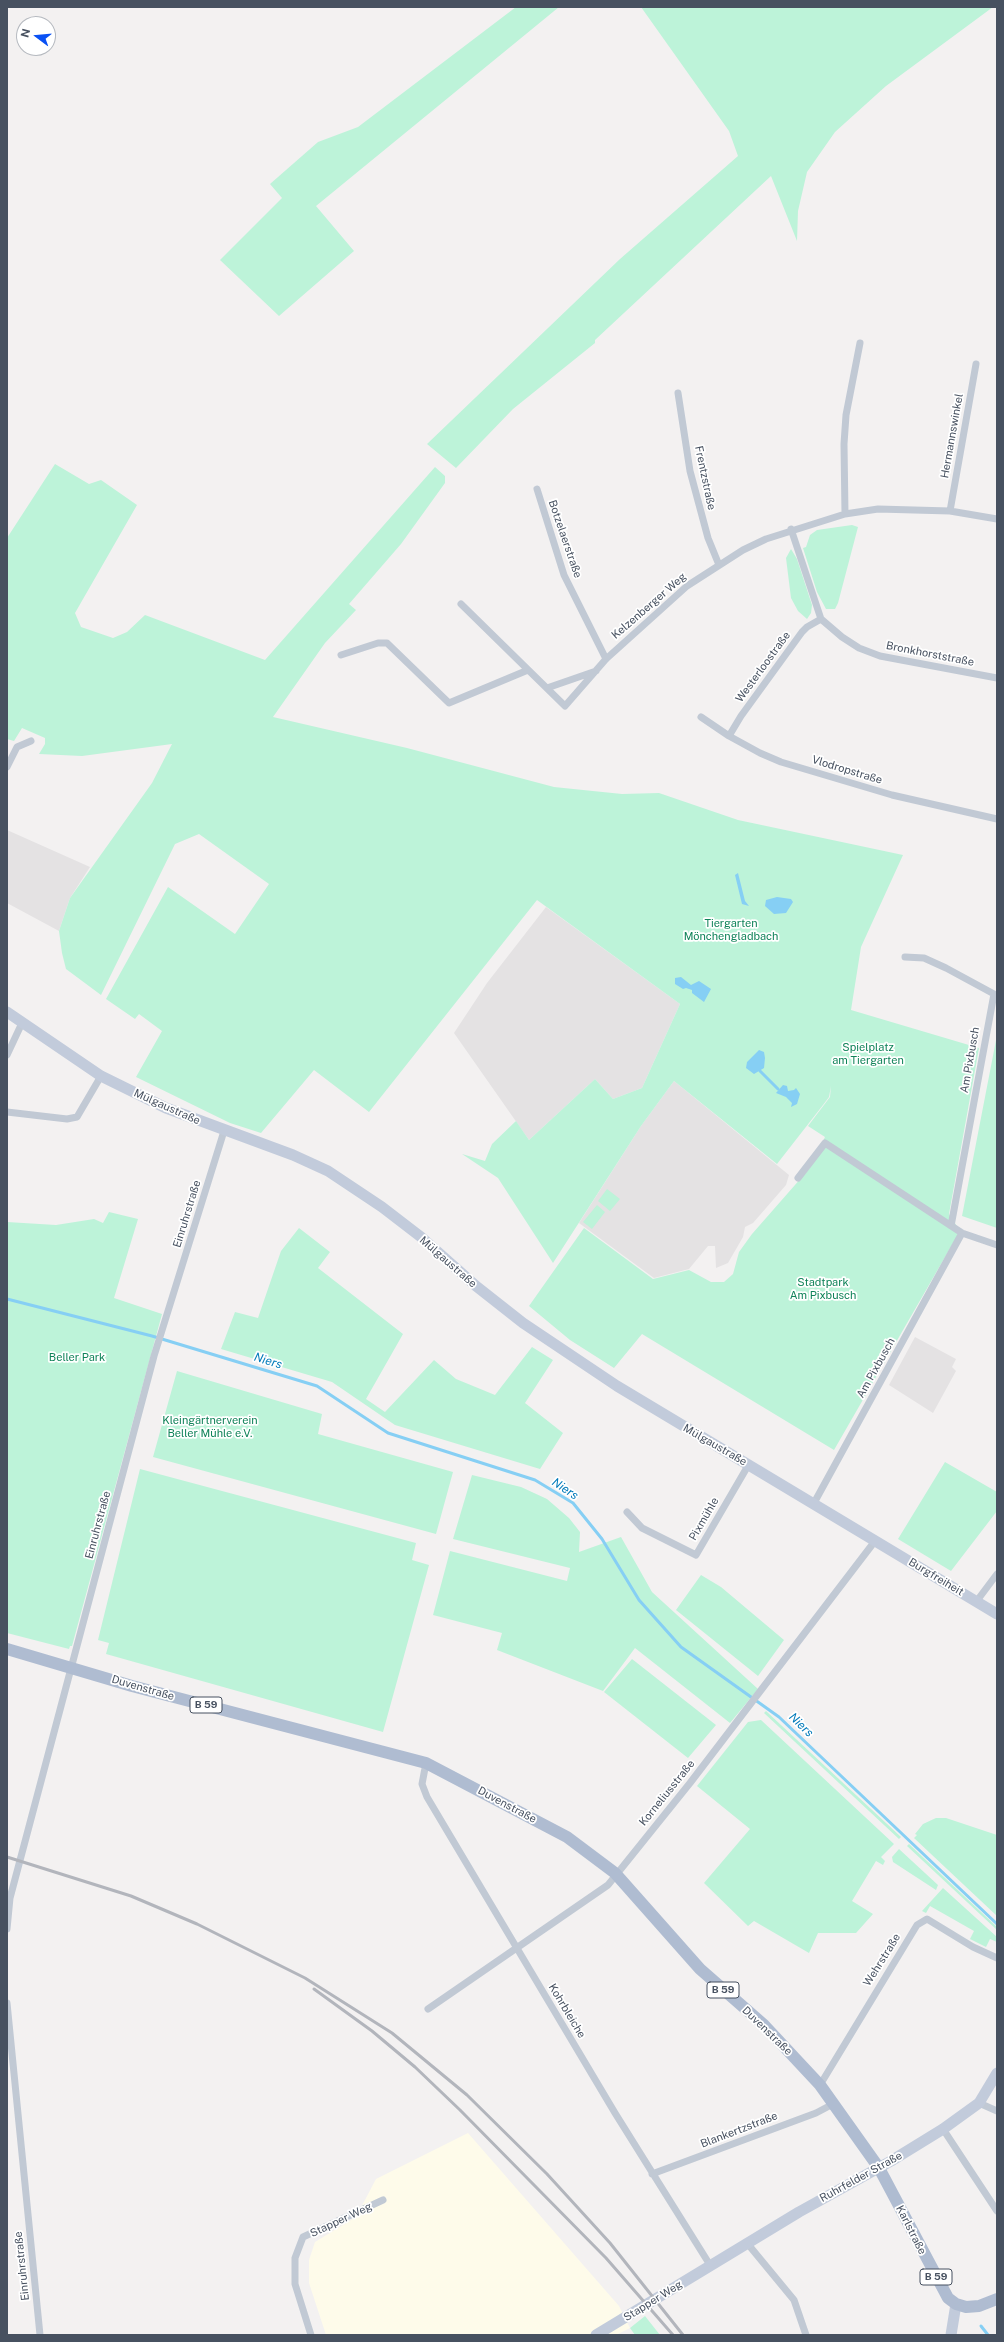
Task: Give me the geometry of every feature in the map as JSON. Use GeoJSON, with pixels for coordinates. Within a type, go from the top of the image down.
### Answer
{"type":"FeatureCollection","features":[{"type":"Feature","properties":{"kind":"main road","name":"Duvenstraße"},"geometry":{"type":"LineString","coordinates":[[7,1649],[132,1686],[426,1763],[567,1837],[615,1873],[700,1969],[764,2025],[820,2086],[879,2168]]}},
{"type":"Feature","properties":{"kind":"main road","name":"Karlstraße"},"geometry":{"type":"LineString","coordinates":[[879,2168],[945,2294],[956,2304]]}},
{"type":"Feature","properties":{"kind":"main road"},"geometry":{"type":"LineString","coordinates":[[956,2304],[970,2307],[997,2299]]}},
{"type":"Feature","properties":{"kind":"street"},"geometry":{"type":"LineString","coordinates":[[846,514],[844,444],[846,415],[860,343]]}},
{"type":"Feature","properties":{"kind":"street","name":"Hermannswinkel"},"geometry":{"type":"LineString","coordinates":[[950,511],[976,364]]}},
{"type":"Feature","properties":{"kind":"street","name":"Frentzstraße"},"geometry":{"type":"LineString","coordinates":[[678,393],[690,471],[708,538],[719,565]]}},
{"type":"Feature","properties":{"kind":"street","name":"Botzelaerstraße"},"geometry":{"type":"LineString","coordinates":[[537,489],[564,575],[606,659]]}},
{"type":"Feature","properties":{"kind":"street","name":"Kelzenberger Weg"},"geometry":{"type":"LineString","coordinates":[[547,688],[565,706],[606,659],[687,586],[748,547],[791,529],[846,514],[878,509],[950,511],[997,519]]}},
{"type":"Feature","properties":{"kind":"street"},"geometry":{"type":"LineString","coordinates":[[791,529],[821,619]]}},
{"type":"Feature","properties":{"kind":"street"},"geometry":{"type":"LineString","coordinates":[[461,604],[547,688],[596,671]]}},
{"type":"Feature","properties":{"kind":"street","name":"Bronkhorststraße"},"geometry":{"type":"LineString","coordinates":[[821,619],[842,637],[859,648],[880,656],[997,678]]}},
{"type":"Feature","properties":{"kind":"street","name":"Westerloostraße"},"geometry":{"type":"LineString","coordinates":[[729,736],[741,716],[802,632],[807,627],[821,619]]}},
{"type":"Feature","properties":{"kind":"street"},"geometry":{"type":"LineString","coordinates":[[341,655],[378,643],[387,643],[449,703],[528,670]]}},
{"type":"Feature","properties":{"kind":"street","name":"Vlodropstraße"},"geometry":{"type":"LineString","coordinates":[[701,717],[729,736],[760,753],[781,762],[934,806],[997,819]]}},
{"type":"Feature","properties":{"kind":"street"},"geometry":{"type":"LineString","coordinates":[[7,767],[17,747],[31,741]]}},
{"type":"Feature","properties":{"kind":"street","name":"Am Pixbusch"},"geometry":{"type":"LineString","coordinates":[[905,957],[929,961],[994,994],[951,1226]]}},
{"type":"Feature","properties":{"kind":"street","name":"Mülgaustraße"},"geometry":{"type":"LineString","coordinates":[[7,1012],[101,1076],[166,1108],[292,1156],[328,1172],[346,1182],[421,1238],[476,1286],[523,1323],[666,1417],[814,1503],[875,1541]]}},
{"type":"Feature","properties":{"kind":"street"},"geometry":{"type":"LineString","coordinates":[[7,1055],[22,1023]]}},
{"type":"Feature","properties":{"kind":"street"},"geometry":{"type":"LineString","coordinates":[[7,1112],[67,1119],[77,1117],[101,1076]]}},
{"type":"Feature","properties":{"kind":"street","name":"Einruhrstraße"},"geometry":{"type":"LineString","coordinates":[[7,1929],[8,1903],[156,1350],[224,1131]]}},
{"type":"Feature","properties":{"kind":"street"},"geometry":{"type":"LineString","coordinates":[[798,1178],[824,1143],[962,1233],[997,1245]]}},
{"type":"Feature","properties":{"kind":"street","name":"Am Pixbusch"},"geometry":{"type":"LineString","coordinates":[[814,1503],[962,1233]]}},
{"type":"Feature","properties":{"kind":"street","name":"Pixmühle"},"geometry":{"type":"LineString","coordinates":[[626,1512],[642,1528],[696,1555],[748,1464]]}},
{"type":"Feature","properties":{"kind":"street","name":"Burgfreiheit"},"geometry":{"type":"LineString","coordinates":[[875,1541],[997,1614]]}},
{"type":"Feature","properties":{"kind":"street","name":"Korneliusstraße"},"geometry":{"type":"LineString","coordinates":[[428,2009],[608,1885],[615,1873],[690,1783],[875,1541]]}},
{"type":"Feature","properties":{"kind":"street"},"geometry":{"type":"LineString","coordinates":[[976,1602],[997,1574]]}},
{"type":"Feature","properties":{"kind":"street","name":"Kohrbleiche"},"geometry":{"type":"LineString","coordinates":[[426,1763],[422,1784],[427,1797],[652,2174],[710,2265]]}},
{"type":"Feature","properties":{"kind":"street","name":"Wehrstraße"},"geometry":{"type":"LineString","coordinates":[[820,2086],[917,1925],[926,1919],[973,1947],[997,1958]]}},
{"type":"Feature","properties":{"kind":"street","name":"Einruhrstraße"},"geometry":{"type":"LineString","coordinates":[[7,2003],[40,2335]]}},
{"type":"Feature","properties":{"kind":"street","name":"Ruhrfelder Straße"},"geometry":{"type":"LineString","coordinates":[[710,2265],[879,2168],[943,2129],[980,2103],[997,2073]]}},
{"type":"Feature","properties":{"kind":"street"},"geometry":{"type":"LineString","coordinates":[[980,2103],[997,2111]]}},
{"type":"Feature","properties":{"kind":"street","name":"Blankertzstraße"},"geometry":{"type":"LineString","coordinates":[[652,2174],[816,2113],[833,2104]]}},
{"type":"Feature","properties":{"kind":"street"},"geometry":{"type":"LineString","coordinates":[[943,2129],[997,2211]]}},
{"type":"Feature","properties":{"kind":"street","name":"Stapper Weg"},"geometry":{"type":"LineString","coordinates":[[311,2335],[295,2284],[295,2258],[303,2237],[384,2200]]}},
{"type":"Feature","properties":{"kind":"street"},"geometry":{"type":"LineString","coordinates":[[747,2243],[794,2300],[806,2335]]}},
{"type":"Feature","properties":{"kind":"street","name":"Stapper Weg"},"geometry":{"type":"LineString","coordinates":[[596,2335],[710,2265]]}},
{"type":"Feature","properties":{"kind":"street"},"geometry":{"type":"LineString","coordinates":[[951,2335],[956,2304]]}},
{"type":"Feature","properties":{"kind":"shaded area"},"geometry":{"type":"Polygon","coordinates":[[[7,830],[90,867],[70,898],[59,931],[7,903],[7,830]]]}},
{"type":"Feature","properties":{"kind":"shaded area"},"geometry":{"type":"Polygon","coordinates":[[[546,907],[680,1004],[642,1088],[613,1099],[595,1079],[529,1140],[454,1033],[487,983],[546,907]]]}},
{"type":"Feature","properties":{"kind":"shaded area"},"geometry":{"type":"Polygon","coordinates":[[[674,1081],[789,1175],[786,1185],[753,1223],[745,1227],[743,1237],[728,1263],[716,1268],[715,1246],[708,1246],[689,1269],[654,1278],[579,1223],[641,1126],[674,1081]]]}},
{"type":"Feature","properties":{"kind":"shaded area"},"geometry":{"type":"Polygon","coordinates":[[[915,1337],[956,1359],[952,1367],[956,1371],[933,1413],[889,1385],[915,1337]]]}},
{"type":"Feature","properties":{"kind":"shaded area"},"geometry":{"type":"Polygon","coordinates":[[[468,2133],[619,2306],[630,2328],[616,2335],[326,2335],[309,2283],[309,2260],[315,2242],[356,2217],[376,2179],[468,2133]]]}},
{"type":"Feature","properties":{"kind":"green space"},"geometry":{"type":"Polygon","coordinates":[[[516,7],[559,7],[316,206],[354,251],[279,316],[220,260],[282,198],[270,184],[318,142],[358,127],[516,7]]]}},
{"type":"Feature","properties":{"kind":"green space"},"geometry":{"type":"Polygon","coordinates":[[[641,7],[993,7],[886,86],[835,132],[807,172],[798,211],[797,241],[771,176],[595,340],[595,343],[513,409],[456,468],[427,444],[620,259],[738,156],[729,131],[641,7]]]}},
{"type":"Feature","properties":{"kind":"green space"},"geometry":{"type":"Polygon","coordinates":[[[55,464],[89,484],[101,480],[137,505],[75,613],[81,627],[113,638],[127,632],[145,615],[265,660],[435,467],[445,476],[445,483],[401,544],[349,604],[356,610],[325,643],[273,717],[407,748],[554,787],[622,794],[659,793],[738,820],[903,855],[861,947],[851,1010],[979,1048],[949,1214],[960,1231],[834,1450],[642,1334],[614,1368],[570,1340],[529,1306],[584,1228],[653,1279],[689,1270],[711,1282],[724,1282],[733,1274],[739,1252],[752,1234],[809,1169],[825,1137],[808,1126],[830,1097],[831,1086],[829,1097],[777,1164],[674,1081],[641,1126],[553,1263],[498,1178],[462,1154],[485,1161],[492,1144],[516,1121],[529,1140],[595,1079],[613,1099],[642,1088],[680,1004],[537,900],[369,1112],[314,1070],[261,1133],[230,1123],[136,1077],[162,1031],[139,1014],[135,1019],[106,999],[168,887],[235,934],[269,884],[199,834],[175,844],[101,995],[66,969],[59,931],[70,898],[152,783],[172,744],[82,756],[39,754],[45,744],[45,738],[22,728],[14,741],[7,739],[7,538],[55,464]]]}},
{"type":"Feature","properties":{"kind":"green space"},"geometry":{"type":"Polygon","coordinates":[[[852,525],[858,527],[838,603],[835,609],[826,609],[817,592],[803,548],[806,547],[810,535],[817,530],[852,525]]]}},
{"type":"Feature","properties":{"kind":"green space"},"geometry":{"type":"Polygon","coordinates":[[[791,549],[797,559],[812,605],[811,613],[807,619],[798,611],[791,598],[786,558],[791,549]]]}},
{"type":"Feature","properties":{"kind":"green space"},"geometry":{"type":"Polygon","coordinates":[[[997,1035],[997,1228],[962,1216],[997,1035]]]}},
{"type":"Feature","properties":{"kind":"green space"},"geometry":{"type":"Polygon","coordinates":[[[607,1189],[620,1199],[610,1211],[598,1201],[607,1189]]]}},
{"type":"Feature","properties":{"kind":"green space"},"geometry":{"type":"Polygon","coordinates":[[[597,1205],[605,1212],[592,1229],[583,1222],[597,1205]]]}},
{"type":"Feature","properties":{"kind":"green space","name":"Beller Park"},"geometry":{"type":"Polygon","coordinates":[[[109,1212],[138,1219],[114,1298],[162,1314],[72,1646],[70,1646],[69,1649],[7,1633],[7,1222],[56,1225],[94,1219],[103,1223],[109,1212]]]}},
{"type":"Feature","properties":{"kind":"green space"},"geometry":{"type":"Polygon","coordinates":[[[299,1228],[330,1252],[318,1268],[403,1334],[366,1399],[385,1412],[434,1360],[456,1379],[495,1395],[532,1347],[553,1360],[525,1403],[563,1433],[540,1469],[395,1425],[332,1382],[221,1349],[235,1312],[258,1318],[281,1251],[299,1228]]]}},
{"type":"Feature","properties":{"kind":"green space","name":"Kleingärtnerverein Beller Mühle e.V."},"geometry":{"type":"Polygon","coordinates":[[[177,1371],[322,1414],[318,1434],[453,1472],[436,1534],[153,1457],[177,1371]]]}},
{"type":"Feature","properties":{"kind":"green space"},"geometry":{"type":"Polygon","coordinates":[[[945,1462],[997,1492],[997,1511],[951,1571],[898,1539],[945,1462]]]}},
{"type":"Feature","properties":{"kind":"green space"},"geometry":{"type":"Polygon","coordinates":[[[140,1469],[416,1543],[412,1560],[429,1565],[383,1732],[106,1654],[109,1643],[98,1640],[140,1469]]]}},
{"type":"Feature","properties":{"kind":"green space"},"geometry":{"type":"Polygon","coordinates":[[[472,1475],[521,1487],[547,1499],[569,1518],[580,1532],[579,1552],[621,1537],[652,1592],[758,1689],[730,1723],[635,1648],[603,1691],[497,1650],[502,1633],[433,1615],[450,1551],[567,1581],[570,1568],[453,1539],[472,1475]]]}},
{"type":"Feature","properties":{"kind":"green space"},"geometry":{"type":"Polygon","coordinates":[[[701,1575],[721,1587],[784,1640],[758,1676],[676,1610],[701,1575]]]}},
{"type":"Feature","properties":{"kind":"green space"},"geometry":{"type":"Polygon","coordinates":[[[632,1659],[716,1725],[688,1758],[604,1692],[632,1659]]]}},
{"type":"Feature","properties":{"kind":"green space"},"geometry":{"type":"Polygon","coordinates":[[[766,1711],[901,1837],[899,1839],[764,1713],[766,1711]]]}},
{"type":"Feature","properties":{"kind":"green space"},"geometry":{"type":"Polygon","coordinates":[[[761,1720],[894,1844],[881,1857],[885,1861],[883,1865],[876,1861],[852,1901],[873,1914],[856,1933],[818,1933],[809,1953],[754,1921],[748,1926],[704,1883],[750,1829],[697,1786],[748,1722],[761,1720]]]}},
{"type":"Feature","properties":{"kind":"green space"},"geometry":{"type":"Polygon","coordinates":[[[936,1818],[946,1818],[997,1835],[997,1916],[914,1838],[917,1835],[915,1834],[923,1824],[936,1818]]]}},
{"type":"Feature","properties":{"kind":"green space"},"geometry":{"type":"Polygon","coordinates":[[[909,1844],[997,1927],[997,1930],[907,1846],[909,1844]]]}},
{"type":"Feature","properties":{"kind":"green space"},"geometry":{"type":"Polygon","coordinates":[[[899,1849],[938,1885],[936,1890],[893,1862],[892,1857],[899,1849]]]}},
{"type":"Feature","properties":{"kind":"green space"},"geometry":{"type":"Polygon","coordinates":[[[943,1888],[997,1937],[997,1942],[990,1939],[986,1947],[970,1939],[974,1931],[930,1906],[926,1913],[922,1911],[943,1888]]]}},
{"type":"Feature","properties":{"kind":"green space"},"geometry":{"type":"Polygon","coordinates":[[[645,2316],[660,2335],[635,2335],[630,2328],[645,2316]]]}},
{"type":"Feature","properties":{"kind":"water"},"geometry":{"type":"Polygon","coordinates":[[[738,873],[745,901],[749,906],[742,904],[735,875],[738,873]]]}},
{"type":"Feature","properties":{"kind":"water"},"geometry":{"type":"Polygon","coordinates":[[[777,897],[791,899],[793,902],[786,913],[774,914],[765,906],[766,900],[777,897]]]}},
{"type":"Feature","properties":{"kind":"water"},"geometry":{"type":"Polygon","coordinates":[[[681,977],[691,985],[699,981],[711,989],[704,1002],[692,993],[692,990],[686,988],[683,989],[675,984],[675,978],[681,977]]]}},
{"type":"Feature","properties":{"kind":"water"},"geometry":{"type":"Polygon","coordinates":[[[759,1050],[764,1052],[764,1068],[754,1074],[746,1068],[747,1062],[759,1050]]]}},
{"type":"Feature","properties":{"kind":"water"},"geometry":{"type":"Polygon","coordinates":[[[783,1085],[787,1086],[788,1091],[796,1088],[800,1094],[797,1104],[791,1107],[792,1103],[786,1097],[776,1093],[783,1085]]]}},
{"type":"Feature","properties":{"kind":"waterway"},"geometry":{"type":"LineString","coordinates":[[760,1071],[778,1089]]}},
{"type":"Feature","properties":{"kind":"waterway","name":"Niers"},"geometry":{"type":"LineString","coordinates":[[7,1299],[152,1336],[317,1386],[388,1433],[535,1480],[573,1503],[602,1539],[639,1600],[681,1647],[779,1717],[997,1924]]}},
{"type":"Feature","properties":{"kind":"waterway"},"geometry":{"type":"LineString","coordinates":[[981,2326],[988,2335]]}},
{"type":"Feature","properties":{"kind":"railway"},"geometry":{"type":"LineString","coordinates":[[7,1857],[131,1896],[197,1924],[305,1978],[392,2033],[467,2095],[547,2174],[610,2243],[683,2335]]}},
{"type":"Feature","properties":{"kind":"railway"},"geometry":{"type":"LineString","coordinates":[[314,1989],[372,2031],[415,2067],[460,2110],[606,2258],[673,2335]]}},
{"type":"Feature","properties":{"kind":"park label","name":"Tiergarten Mönchengladbach"},"geometry":{"type":"Point","coordinates":[731,930]}},
{"type":"Feature","properties":{"kind":"park label","name":"Spielplatz am Tiergarten"},"geometry":{"type":"Point","coordinates":[868,1054]}},
{"type":"Feature","properties":{"kind":"park label","name":"Stadtpark Am Pixbusch"},"geometry":{"type":"Point","coordinates":[823,1289]}}]}
